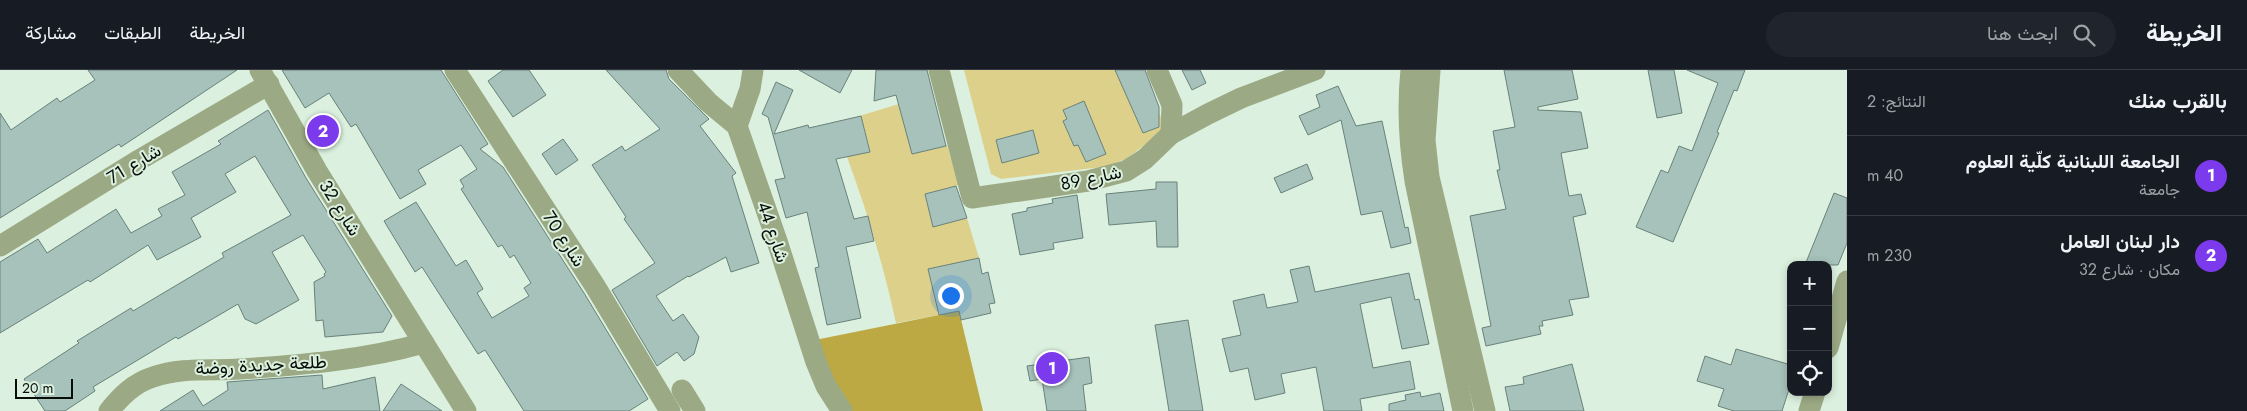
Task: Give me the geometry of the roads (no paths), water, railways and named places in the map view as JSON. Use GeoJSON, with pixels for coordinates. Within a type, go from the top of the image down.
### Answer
{"type":"FeatureCollection","features":[{"type":"Feature","properties":{"kind":"street","name":"شارع 70"},"geometry":{"type":"LineString","coordinates":[[455,70],[594,286],[670,411]]}},
{"type":"Feature","properties":{"kind":"street"},"geometry":{"type":"LineString","coordinates":[[678,70],[713,107],[737,126],[750,89],[752,70]]}},
{"type":"Feature","properties":{"kind":"street","name":"شارع 89"},"geometry":{"type":"LineString","coordinates":[[939,70],[972,198],[1113,176],[1126,171],[1145,159],[1171,134],[1241,98],[1316,70]]}},
{"type":"Feature","properties":{"kind":"street"},"geometry":{"type":"LineString","coordinates":[[1157,70],[1172,105],[1171,134]]}},
{"type":"Feature","properties":{"kind":"street"},"geometry":{"type":"LineString","coordinates":[[1411,70],[1408,104],[1410,145],[1422,179],[1485,411]]}},
{"type":"Feature","properties":{"kind":"street"},"geometry":{"type":"LineString","coordinates":[[1430,70],[1422,179],[1463,411]]}},
{"type":"Feature","properties":{"kind":"street","name":"شارع 71"},"geometry":{"type":"LineString","coordinates":[[0,246],[139,160],[264,77]]}},
{"type":"Feature","properties":{"kind":"street","name":"شارع 32"},"geometry":{"type":"LineString","coordinates":[[264,77],[318,171],[466,411]]}},
{"type":"Feature","properties":{"kind":"street","name":"شارع 44"},"geometry":{"type":"LineString","coordinates":[[737,126],[816,362],[826,386],[842,411]]}},
{"type":"Feature","properties":{"kind":"street"},"geometry":{"type":"LineString","coordinates":[[1832,334],[1847,281]]}},
{"type":"Feature","properties":{"kind":"street","name":"طلعة جديدة روضة"},"geometry":{"type":"LineString","coordinates":[[109,411],[119,398],[136,384],[154,376],[182,369],[238,369],[371,357],[424,343]]}},
{"type":"Feature","properties":{"kind":"street"},"geometry":{"type":"LineString","coordinates":[[682,390],[695,411]]}},
{"type":"Feature","properties":{"kind":"street"},"geometry":{"type":"LineString","coordinates":[[1809,411],[1814,396]]}},
{"type":"Feature","properties":{"kind":"place","name":"دار لبنان العامل"},"geometry":{"type":"Point","coordinates":[323,131]}},
{"type":"Feature","properties":{"kind":"place","name":"الجامعة اللبنانية كلّية العلوم"},"geometry":{"type":"Point","coordinates":[1052,368]}}]}
